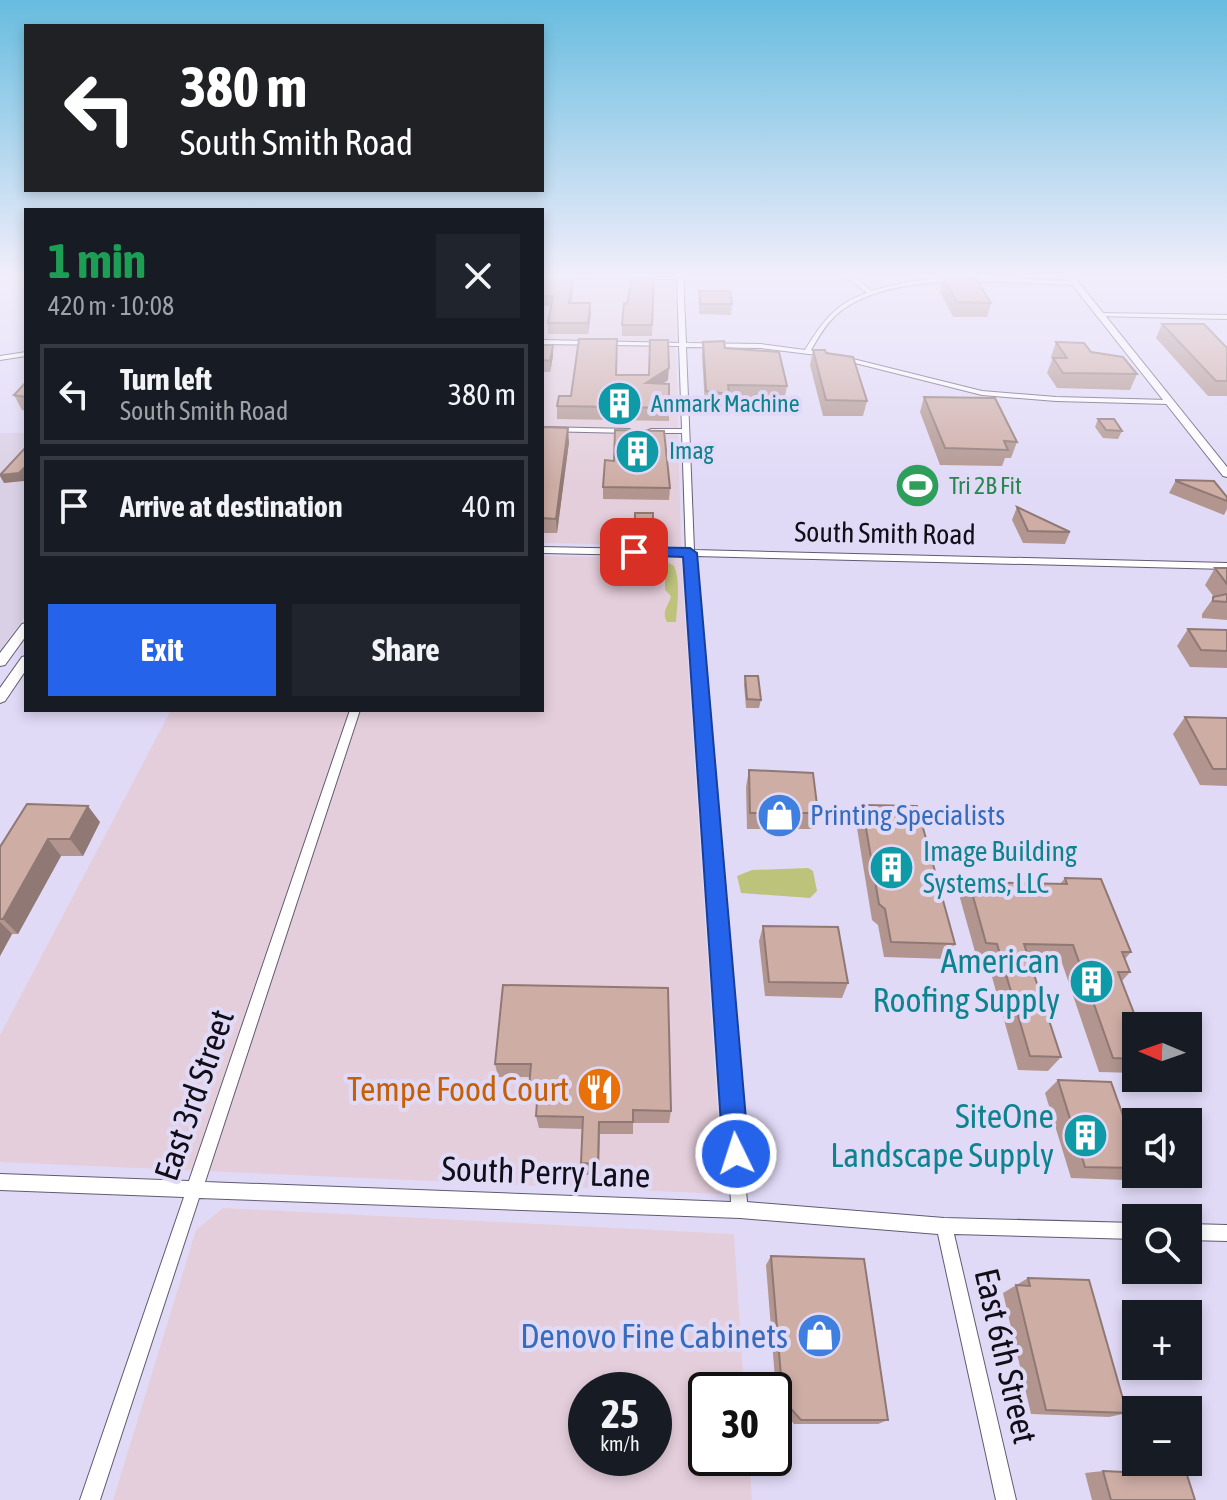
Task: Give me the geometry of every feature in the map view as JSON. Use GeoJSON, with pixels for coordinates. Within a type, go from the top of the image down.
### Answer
{"type":"FeatureCollection","features":[{"type":"Feature","properties":{"kind":"main road"},"geometry":{"type":"LineString","coordinates":[[1121,343],[1227,474]]}},
{"type":"Feature","properties":{"kind":"main road","name":"South Smith Road"},"geometry":{"type":"LineString","coordinates":[[544,550],[690,553]]}},
{"type":"Feature","properties":{"kind":"main road"},"geometry":{"type":"LineString","coordinates":[[0,662],[24,630]]}},
{"type":"Feature","properties":{"kind":"main road"},"geometry":{"type":"LineString","coordinates":[[0,698],[24,663]]}},
{"type":"Feature","properties":{"kind":"street"},"geometry":{"type":"LineString","coordinates":[[612,343],[808,350],[979,393],[1168,402]]}},
{"type":"Feature","properties":{"kind":"street"},"geometry":{"type":"LineString","coordinates":[[808,350],[813,343]]}},
{"type":"Feature","properties":{"kind":"street"},"geometry":{"type":"LineString","coordinates":[[682,344],[690,553],[740,1210]]}},
{"type":"Feature","properties":{"kind":"street"},"geometry":{"type":"LineString","coordinates":[[0,358],[24,354]]}},
{"type":"Feature","properties":{"kind":"street"},"geometry":{"type":"LineString","coordinates":[[544,429],[685,431]]}},
{"type":"Feature","properties":{"kind":"street","name":"South Smith Road"},"geometry":{"type":"LineString","coordinates":[[690,553],[1227,566]]}},
{"type":"Feature","properties":{"kind":"street","name":"East 3rd Street"},"geometry":{"type":"LineString","coordinates":[[90,1500],[354,712]]}},
{"type":"Feature","properties":{"kind":"street","name":"South Perry Lane"},"geometry":{"type":"LineString","coordinates":[[0,1182],[740,1210],[944,1226],[1122,1231]]}},
{"type":"Feature","properties":{"kind":"street","name":"East 6th Street"},"geometry":{"type":"LineString","coordinates":[[944,1226],[1006,1500]]}},
{"type":"Feature","properties":{"kind":"street"},"geometry":{"type":"LineString","coordinates":[[1202,1232],[1227,1233]]}},
{"type":"Feature","properties":{"kind":"shaded area"},"geometry":{"type":"Polygon","coordinates":[[[544,343],[676,343],[681,546],[544,543],[544,343]]]}},
{"type":"Feature","properties":{"kind":"shaded area"},"geometry":{"type":"Polygon","coordinates":[[[0,433],[24,433],[24,618],[0,651],[0,433]]]}},
{"type":"Feature","properties":{"kind":"shaded area"},"geometry":{"type":"Polygon","coordinates":[[[544,556],[681,558],[723,1194],[0,1162],[0,1035],[170,712],[544,712],[544,556]]]}},
{"type":"Feature","properties":{"kind":"shaded area"},"geometry":{"type":"Polygon","coordinates":[[[223,1208],[734,1234],[743,1372],[688,1372],[688,1476],[750,1476],[752,1500],[113,1500],[196,1230],[223,1208]]]}},
{"type":"Feature","properties":{"kind":"green space"},"geometry":{"type":"Polygon","coordinates":[[[629,560],[674,566],[678,586],[676,622],[667,622],[665,618],[671,596],[665,590],[665,567],[629,566],[629,560]]]}},
{"type":"Feature","properties":{"kind":"green space"},"geometry":{"type":"Polygon","coordinates":[[[808,868],[813,871],[817,891],[810,898],[741,893],[737,876],[752,870],[808,868]]]}},
{"type":"Feature","properties":{"kind":"building"},"geometry":{"type":"Polygon","coordinates":[[[578,343],[617,343],[616,375],[649,375],[650,343],[668,343],[669,368],[646,383],[669,384],[669,408],[557,406],[559,396],[571,396],[578,343]]]}},
{"type":"Feature","properties":{"kind":"building"},"geometry":{"type":"Polygon","coordinates":[[[703,343],[724,343],[725,348],[779,352],[787,386],[728,385],[729,394],[706,391],[703,343]]]}},
{"type":"Feature","properties":{"kind":"building"},"geometry":{"type":"Polygon","coordinates":[[[1057,343],[1084,343],[1091,352],[1123,357],[1137,374],[1063,373],[1053,358],[1067,358],[1057,343]]]}},
{"type":"Feature","properties":{"kind":"building"},"geometry":{"type":"Polygon","coordinates":[[[1180,343],[1222,343],[1227,348],[1227,381],[1216,381],[1180,343]]]}},
{"type":"Feature","properties":{"kind":"building"},"geometry":{"type":"Polygon","coordinates":[[[544,345],[553,345],[550,361],[544,360],[544,345]]]}},
{"type":"Feature","properties":{"kind":"building"},"geometry":{"type":"Polygon","coordinates":[[[813,350],[853,357],[867,401],[826,400],[813,350]]]}},
{"type":"Feature","properties":{"kind":"building"},"geometry":{"type":"Polygon","coordinates":[[[24,384],[24,397],[14,395],[24,384]]]}},
{"type":"Feature","properties":{"kind":"building"},"geometry":{"type":"Polygon","coordinates":[[[924,397],[995,398],[1017,442],[1004,441],[1008,450],[945,448],[924,397]]]}},
{"type":"Feature","properties":{"kind":"building"},"geometry":{"type":"Polygon","coordinates":[[[1098,419],[1114,419],[1122,431],[1106,430],[1098,419]]]}},
{"type":"Feature","properties":{"kind":"building"},"geometry":{"type":"Polygon","coordinates":[[[544,427],[568,428],[556,519],[544,518],[544,427]]]}},
{"type":"Feature","properties":{"kind":"building"},"geometry":{"type":"Polygon","coordinates":[[[615,430],[664,431],[670,488],[603,487],[605,460],[614,461],[615,430]]]}},
{"type":"Feature","properties":{"kind":"building"},"geometry":{"type":"Polygon","coordinates":[[[24,449],[24,468],[19,473],[0,475],[24,449]]]}},
{"type":"Feature","properties":{"kind":"building"},"geometry":{"type":"Polygon","coordinates":[[[1176,481],[1214,481],[1227,501],[1176,481]]]}},
{"type":"Feature","properties":{"kind":"building"},"geometry":{"type":"Polygon","coordinates":[[[1017,507],[1070,532],[1028,531],[1017,507]]]}},
{"type":"Feature","properties":{"kind":"building"},"geometry":{"type":"Polygon","coordinates":[[[635,513],[653,513],[653,528],[635,528],[635,513]]]}},
{"type":"Feature","properties":{"kind":"building"},"geometry":{"type":"Polygon","coordinates":[[[1215,568],[1227,568],[1227,584],[1215,568]]]}},
{"type":"Feature","properties":{"kind":"building"},"geometry":{"type":"Polygon","coordinates":[[[1227,594],[1227,602],[1213,601],[1213,597],[1227,594]]]}},
{"type":"Feature","properties":{"kind":"building"},"geometry":{"type":"Polygon","coordinates":[[[1188,629],[1227,630],[1227,651],[1201,650],[1188,629]]]}},
{"type":"Feature","properties":{"kind":"building"},"geometry":{"type":"Polygon","coordinates":[[[745,676],[758,676],[761,700],[747,699],[745,676]]]}},
{"type":"Feature","properties":{"kind":"building"},"geometry":{"type":"Polygon","coordinates":[[[1185,717],[1227,718],[1227,769],[1213,769],[1185,717]]]}},
{"type":"Feature","properties":{"kind":"building"},"geometry":{"type":"Polygon","coordinates":[[[749,770],[813,773],[818,813],[750,813],[749,770]]]}},
{"type":"Feature","properties":{"kind":"building"},"geometry":{"type":"Polygon","coordinates":[[[27,804],[88,806],[70,839],[48,839],[3,919],[0,919],[0,847],[27,804]]]}},
{"type":"Feature","properties":{"kind":"building"},"geometry":{"type":"Polygon","coordinates":[[[862,805],[917,806],[955,944],[891,942],[885,909],[879,904],[862,805]]]}},
{"type":"Feature","properties":{"kind":"building","name":"American Roofing Supply"},"geometry":{"type":"Polygon","coordinates":[[[1065,878],[1101,879],[1131,952],[1122,952],[1130,972],[1118,972],[1134,1012],[1122,1012],[1122,1058],[1113,1058],[1073,945],[1024,944],[1061,1057],[1030,1056],[997,944],[986,943],[969,882],[1067,884],[1065,878]]]}},
{"type":"Feature","properties":{"kind":"building"},"geometry":{"type":"Polygon","coordinates":[[[763,926],[838,927],[848,983],[769,982],[763,926]]]}},
{"type":"Feature","properties":{"kind":"building","name":"Tempe Food Court"},"geometry":{"type":"Polygon","coordinates":[[[503,985],[668,988],[671,1111],[633,1110],[633,1122],[599,1122],[598,1164],[581,1163],[583,1117],[536,1116],[538,1088],[529,1088],[531,1064],[495,1064],[503,985]]]}},
{"type":"Feature","properties":{"kind":"building"},"geometry":{"type":"Polygon","coordinates":[[[1058,1080],[1111,1082],[1122,1113],[1122,1168],[1085,1167],[1058,1080]]]}},
{"type":"Feature","properties":{"kind":"building","name":"Denovo Fine Cabinets"},"geometry":{"type":"Polygon","coordinates":[[[771,1256],[864,1259],[888,1420],[801,1420],[792,1410],[792,1372],[781,1372],[771,1256]]]}},
{"type":"Feature","properties":{"kind":"building"},"geometry":{"type":"Polygon","coordinates":[[[1028,1278],[1089,1280],[1122,1396],[1122,1413],[1046,1410],[1016,1285],[1030,1286],[1028,1278]]]}},
{"type":"Feature","properties":{"kind":"building"},"geometry":{"type":"Polygon","coordinates":[[[1103,1471],[1122,1472],[1122,1476],[1187,1476],[1195,1500],[1111,1500],[1103,1471]]]}},
{"type":"Feature","properties":{"kind":"place","name":"Anmark Machine"},"geometry":{"type":"Point","coordinates":[620,404]}},
{"type":"Feature","properties":{"kind":"place","name":"Imag"},"geometry":{"type":"Point","coordinates":[638,451]}},
{"type":"Feature","properties":{"kind":"place","name":"Tri 2B Fit"},"geometry":{"type":"Point","coordinates":[918,486]}},
{"type":"Feature","properties":{"kind":"place","name":"Printing Specialists"},"geometry":{"type":"Point","coordinates":[779,815]}},
{"type":"Feature","properties":{"kind":"place","name":"Image Building Systems, LLC"},"geometry":{"type":"Point","coordinates":[892,867]}},
{"type":"Feature","properties":{"kind":"place","name":"American Roofing Supply"},"geometry":{"type":"Point","coordinates":[1091,981]}},
{"type":"Feature","properties":{"kind":"place","name":"Tempe Food Court"},"geometry":{"type":"Point","coordinates":[600,1089]}},
{"type":"Feature","properties":{"kind":"place","name":"SiteOne Landscape Supply"},"geometry":{"type":"Point","coordinates":[1085,1136]}},
{"type":"Feature","properties":{"kind":"place","name":"Denovo Fine Cabinets"},"geometry":{"type":"Point","coordinates":[819,1336]}},
{"type":"Feature","properties":{"kind":"route"},"geometry":{"type":"LineString","coordinates":[[634,552],[690,553],[736,1154]]}}]}
